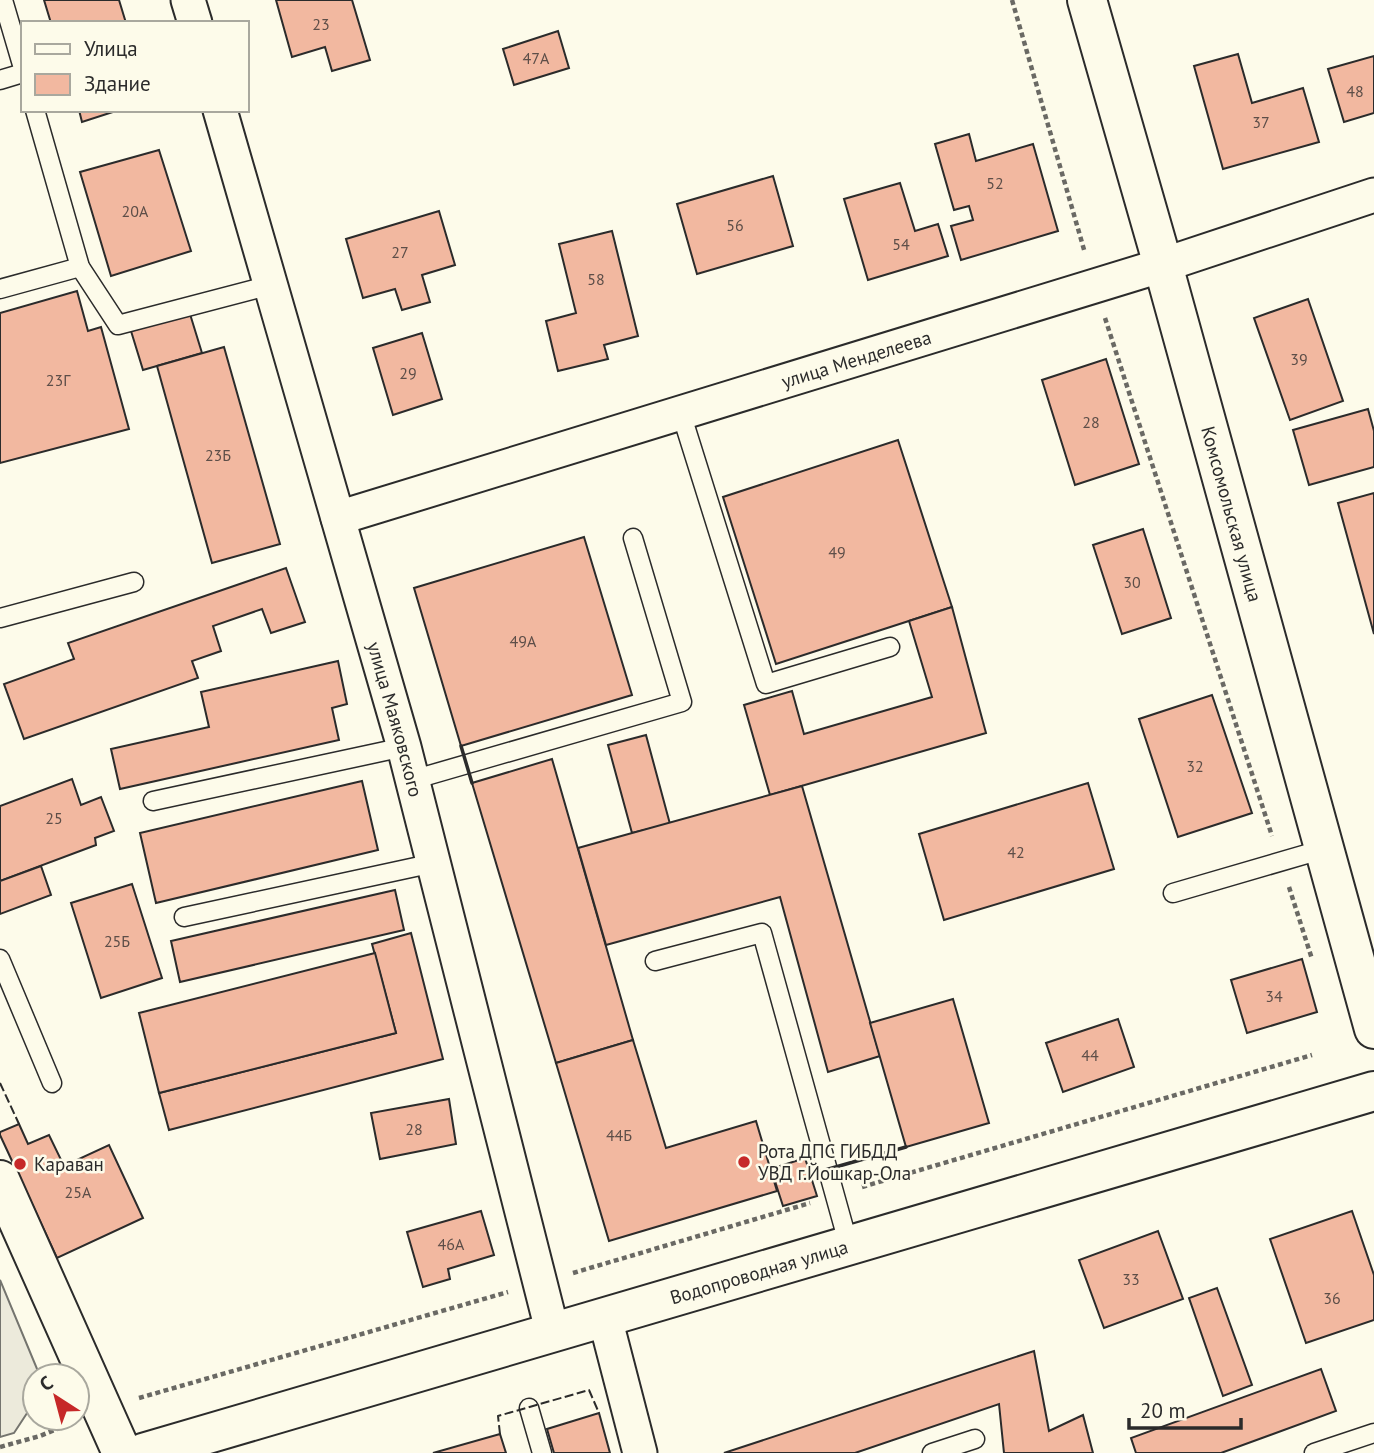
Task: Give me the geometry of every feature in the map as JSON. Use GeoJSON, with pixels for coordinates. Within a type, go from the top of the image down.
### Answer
{"type":"FeatureCollection","features":[{"type":"Feature","properties":{"kind":"main road","name":"Комсомольская улица"},"geometry":{"type":"LineString","coordinates":[[1087,0],[1374,1029]]}},
{"type":"Feature","properties":{"kind":"main road","name":"Водопроводная улица"},"geometry":{"type":"LineString","coordinates":[[143,1453],[1374,1091]]}},
{"type":"Feature","properties":{"kind":"main road"},"geometry":{"type":"LineString","coordinates":[[0,1180],[122,1453]]}},
{"type":"Feature","properties":{"kind":"street"},"geometry":{"type":"LineString","coordinates":[[188,0],[194,21]]}},
{"type":"Feature","properties":{"kind":"street","name":"улица Маяковского"},"geometry":{"type":"LineString","coordinates":[[221,112],[404,747],[552,1334]]}},
{"type":"Feature","properties":{"kind":"street","name":"улица Менделеева"},"geometry":{"type":"LineString","coordinates":[[338,518],[1163,265],[1374,195]]}},
{"type":"Feature","properties":{"kind":"street"},"geometry":{"type":"LineString","coordinates":[[605,1318],[640,1453]]}},
{"type":"Feature","properties":{"kind":"lane"},"geometry":{"type":"LineString","coordinates":[[4,0],[21,61]]}},
{"type":"Feature","properties":{"kind":"lane"},"geometry":{"type":"LineString","coordinates":[[0,80],[21,75]]}},
{"type":"Feature","properties":{"kind":"lane"},"geometry":{"type":"LineString","coordinates":[[36,112],[80,267],[118,324],[271,285]]}},
{"type":"Feature","properties":{"kind":"lane"},"geometry":{"type":"LineString","coordinates":[[0,289],[80,267]]}},
{"type":"Feature","properties":{"kind":"lane"},"geometry":{"type":"LineString","coordinates":[[681,413],[766,684],[890,647]]}},
{"type":"Feature","properties":{"kind":"lane"},"geometry":{"type":"LineString","coordinates":[[412,780],[682,702],[633,538]]}},
{"type":"Feature","properties":{"kind":"lane"},"geometry":{"type":"LineString","coordinates":[[0,618],[134,582]]}},
{"type":"Feature","properties":{"kind":"lane"},"geometry":{"type":"LineString","coordinates":[[153,800],[404,747]]}},
{"type":"Feature","properties":{"kind":"lane"},"geometry":{"type":"LineString","coordinates":[[1174,893],[1324,849]]}},
{"type":"Feature","properties":{"kind":"lane"},"geometry":{"type":"LineString","coordinates":[[184,917],[434,863]]}},
{"type":"Feature","properties":{"kind":"lane"},"geometry":{"type":"LineString","coordinates":[[655,961],[762,933],[849,1246]]}},
{"type":"Feature","properties":{"kind":"lane"},"geometry":{"type":"LineString","coordinates":[[0,959],[52,1083]]}},
{"type":"Feature","properties":{"kind":"lane"},"geometry":{"type":"LineString","coordinates":[[529,1408],[542,1453]]}},
{"type":"Feature","properties":{"kind":"lane"},"geometry":{"type":"LineString","coordinates":[[1314,1453],[1374,1433]]}},
{"type":"Feature","properties":{"kind":"lane"},"geometry":{"type":"LineString","coordinates":[[932,1453],[975,1439]]}},
{"type":"Feature","properties":{"kind":"path"},"geometry":{"type":"LineString","coordinates":[[1012,0],[1094,286],[1314,967]]}},
{"type":"Feature","properties":{"kind":"path"},"geometry":{"type":"LineString","coordinates":[[0,1447],[40,1436],[129,1401],[540,1283],[1312,1055]]}},
{"type":"Feature","properties":{"kind":"shaded area"},"geometry":{"type":"Polygon","coordinates":[[[0,1280],[34,1362],[21,1362],[21,1422],[14,1433],[0,1437],[0,1280]]]}},
{"type":"Feature","properties":{"kind":"building"},"geometry":{"type":"Polygon","coordinates":[[[44,0],[119,0],[125,21],[50,21],[44,0]]]}},
{"type":"Feature","properties":{"kind":"building"},"geometry":{"type":"Polygon","coordinates":[[[276,0],[352,0],[370,60],[332,71],[325,47],[292,57],[276,0]]]}},
{"type":"Feature","properties":{"kind":"building"},"geometry":{"type":"Polygon","coordinates":[[[558,31],[569,68],[514,85],[503,49],[558,31]]]}},
{"type":"Feature","properties":{"kind":"building"},"geometry":{"type":"Polygon","coordinates":[[[1238,54],[1252,103],[1303,88],[1319,142],[1223,169],[1194,66],[1238,54]]]}},
{"type":"Feature","properties":{"kind":"building"},"geometry":{"type":"Polygon","coordinates":[[[1374,56],[1374,113],[1344,122],[1328,69],[1374,56]]]}},
{"type":"Feature","properties":{"kind":"building"},"geometry":{"type":"Polygon","coordinates":[[[80,112],[113,112],[82,122],[80,112]]]}},
{"type":"Feature","properties":{"kind":"building"},"geometry":{"type":"Polygon","coordinates":[[[969,134],[976,161],[1033,144],[1058,231],[961,260],[951,226],[973,220],[969,206],[954,210],[935,144],[969,134]]]}},
{"type":"Feature","properties":{"kind":"building"},"geometry":{"type":"Polygon","coordinates":[[[159,150],[191,251],[111,276],[80,172],[159,150]]]}},
{"type":"Feature","properties":{"kind":"building"},"geometry":{"type":"Polygon","coordinates":[[[773,176],[793,246],[697,274],[677,204],[773,176]]]}},
{"type":"Feature","properties":{"kind":"building"},"geometry":{"type":"Polygon","coordinates":[[[900,183],[915,231],[938,224],[948,256],[868,280],[844,199],[900,183]]]}},
{"type":"Feature","properties":{"kind":"building"},"geometry":{"type":"Polygon","coordinates":[[[439,211],[455,265],[422,275],[430,302],[402,310],[395,289],[363,298],[346,239],[439,211]]]}},
{"type":"Feature","properties":{"kind":"building"},"geometry":{"type":"Polygon","coordinates":[[[612,231],[638,336],[604,345],[608,359],[558,371],[546,321],[576,313],[559,244],[612,231]]]}},
{"type":"Feature","properties":{"kind":"building"},"geometry":{"type":"Polygon","coordinates":[[[77,291],[88,331],[101,327],[129,429],[0,463],[0,313],[77,291]]]}},
{"type":"Feature","properties":{"kind":"building"},"geometry":{"type":"Polygon","coordinates":[[[1308,299],[1343,401],[1290,420],[1254,318],[1308,299]]]}},
{"type":"Feature","properties":{"kind":"building"},"geometry":{"type":"Polygon","coordinates":[[[190,314],[202,353],[143,370],[131,331],[190,314]]]}},
{"type":"Feature","properties":{"kind":"building"},"geometry":{"type":"Polygon","coordinates":[[[422,333],[442,399],[393,415],[373,348],[422,333]]]}},
{"type":"Feature","properties":{"kind":"building"},"geometry":{"type":"Polygon","coordinates":[[[224,347],[280,544],[212,563],[157,366],[224,347]]]}},
{"type":"Feature","properties":{"kind":"building"},"geometry":{"type":"Polygon","coordinates":[[[1106,359],[1139,464],[1075,485],[1042,380],[1106,359]]]}},
{"type":"Feature","properties":{"kind":"building"},"geometry":{"type":"Polygon","coordinates":[[[1368,409],[1374,431],[1374,467],[1309,485],[1293,430],[1368,409]]]}},
{"type":"Feature","properties":{"kind":"building"},"geometry":{"type":"Polygon","coordinates":[[[898,440],[952,607],[776,664],[723,497],[898,440]]]}},
{"type":"Feature","properties":{"kind":"building"},"geometry":{"type":"Polygon","coordinates":[[[1374,493],[1374,634],[1338,503],[1374,493]]]}},
{"type":"Feature","properties":{"kind":"building"},"geometry":{"type":"Polygon","coordinates":[[[1143,529],[1171,618],[1122,634],[1093,545],[1143,529]]]}},
{"type":"Feature","properties":{"kind":"building"},"geometry":{"type":"Polygon","coordinates":[[[584,537],[632,695],[461,746],[414,588],[584,537]]]}},
{"type":"Feature","properties":{"kind":"building"},"geometry":{"type":"Polygon","coordinates":[[[286,568],[305,622],[271,633],[262,609],[213,626],[221,651],[192,661],[198,678],[24,739],[4,684],[74,659],[68,643],[286,568]]]}},
{"type":"Feature","properties":{"kind":"building"},"geometry":{"type":"Polygon","coordinates":[[[952,607],[986,733],[770,795],[744,705],[792,691],[804,734],[932,697],[909,621],[952,607]]]}},
{"type":"Feature","properties":{"kind":"building"},"geometry":{"type":"Polygon","coordinates":[[[338,661],[347,704],[332,708],[339,740],[120,789],[111,749],[209,727],[201,692],[338,661]]]}},
{"type":"Feature","properties":{"kind":"building"},"geometry":{"type":"Polygon","coordinates":[[[1212,695],[1252,813],[1178,837],[1139,719],[1212,695]]]}},
{"type":"Feature","properties":{"kind":"building"},"geometry":{"type":"Polygon","coordinates":[[[646,735],[670,824],[632,833],[608,745],[646,735]]]}},
{"type":"Feature","properties":{"kind":"building"},"geometry":{"type":"Polygon","coordinates":[[[552,759],[633,1040],[556,1063],[472,783],[552,759]]]}},
{"type":"Feature","properties":{"kind":"building"},"geometry":{"type":"Polygon","coordinates":[[[72,779],[81,805],[101,797],[114,831],[95,838],[96,845],[0,881],[0,806],[72,779]]]}},
{"type":"Feature","properties":{"kind":"building"},"geometry":{"type":"Polygon","coordinates":[[[362,781],[378,850],[156,903],[140,833],[362,781]]]}},
{"type":"Feature","properties":{"kind":"building"},"geometry":{"type":"Polygon","coordinates":[[[1088,783],[1114,869],[944,920],[919,834],[1088,783]]]}},
{"type":"Feature","properties":{"kind":"building"},"geometry":{"type":"Polygon","coordinates":[[[802,786],[880,1056],[828,1072],[780,897],[606,945],[578,848],[802,786]]]}},
{"type":"Feature","properties":{"kind":"building"},"geometry":{"type":"Polygon","coordinates":[[[41,866],[51,895],[0,914],[0,881],[41,866]]]}},
{"type":"Feature","properties":{"kind":"building"},"geometry":{"type":"Polygon","coordinates":[[[132,884],[162,978],[101,998],[71,903],[132,884]]]}},
{"type":"Feature","properties":{"kind":"building"},"geometry":{"type":"Polygon","coordinates":[[[395,890],[404,930],[180,982],[171,941],[395,890]]]}},
{"type":"Feature","properties":{"kind":"building"},"geometry":{"type":"Polygon","coordinates":[[[411,933],[443,1059],[169,1130],[159,1093],[396,1033],[372,944],[411,933]]]}},
{"type":"Feature","properties":{"kind":"building"},"geometry":{"type":"Polygon","coordinates":[[[375,953],[396,1033],[159,1093],[139,1013],[375,953]]]}},
{"type":"Feature","properties":{"kind":"building"},"geometry":{"type":"Polygon","coordinates":[[[1302,959],[1317,1012],[1247,1033],[1231,980],[1302,959]]]}},
{"type":"Feature","properties":{"kind":"building"},"geometry":{"type":"Polygon","coordinates":[[[953,999],[989,1123],[906,1147],[870,1023],[953,999]]]}},
{"type":"Feature","properties":{"kind":"building"},"geometry":{"type":"Polygon","coordinates":[[[1118,1019],[1134,1067],[1063,1092],[1046,1043],[1118,1019]]]}},
{"type":"Feature","properties":{"kind":"building"},"geometry":{"type":"Polygon","coordinates":[[[633,1040],[666,1148],[756,1121],[777,1191],[609,1241],[556,1063],[633,1040]]]}},
{"type":"Feature","properties":{"kind":"building"},"geometry":{"type":"Polygon","coordinates":[[[449,1099],[456,1144],[380,1159],[371,1113],[449,1099]]]}},
{"type":"Feature","properties":{"kind":"building"},"geometry":{"type":"Polygon","coordinates":[[[19,1124],[28,1144],[49,1135],[64,1166],[109,1145],[143,1218],[57,1258],[0,1135],[0,1132],[19,1124]]]}},
{"type":"Feature","properties":{"kind":"building"},"geometry":{"type":"Polygon","coordinates":[[[805,1158],[817,1196],[783,1206],[771,1169],[805,1158]]]}},
{"type":"Feature","properties":{"kind":"building"},"geometry":{"type":"Polygon","coordinates":[[[481,1211],[494,1255],[448,1269],[450,1279],[423,1287],[407,1232],[481,1211]]]}},
{"type":"Feature","properties":{"kind":"building"},"geometry":{"type":"Polygon","coordinates":[[[1352,1211],[1374,1275],[1374,1320],[1306,1343],[1270,1239],[1352,1211]]]}},
{"type":"Feature","properties":{"kind":"building"},"geometry":{"type":"Polygon","coordinates":[[[1158,1231],[1183,1299],[1104,1328],[1079,1260],[1158,1231]]]}},
{"type":"Feature","properties":{"kind":"building"},"geometry":{"type":"Polygon","coordinates":[[[1217,1288],[1252,1385],[1223,1396],[1189,1298],[1217,1288]]]}},
{"type":"Feature","properties":{"kind":"building"},"geometry":{"type":"Polygon","coordinates":[[[1034,1351],[1049,1431],[1083,1415],[1093,1453],[1004,1453],[999,1404],[855,1453],[724,1453],[1034,1351]]]}},
{"type":"Feature","properties":{"kind":"building"},"geometry":{"type":"Polygon","coordinates":[[[1321,1369],[1336,1411],[1221,1453],[1136,1453],[1131,1438],[1321,1369]]]}},
{"type":"Feature","properties":{"kind":"building"},"geometry":{"type":"Polygon","coordinates":[[[599,1413],[610,1453],[554,1453],[547,1429],[599,1413]]]}},
{"type":"Feature","properties":{"kind":"building"},"geometry":{"type":"Polygon","coordinates":[[[500,1434],[506,1453],[433,1453],[500,1434]]]}},
{"type":"Feature","properties":{"kind":"fence"},"geometry":{"type":"LineString","coordinates":[[0,1083],[19,1124]]}},
{"type":"Feature","properties":{"kind":"fence"},"geometry":{"type":"LineString","coordinates":[[500,1434],[498,1416],[589,1390],[599,1413]]}},
{"type":"Feature","properties":{"kind":"wall"},"geometry":{"type":"LineString","coordinates":[[461,746],[472,783]]}},
{"type":"Feature","properties":{"kind":"wall"},"geometry":{"type":"LineString","coordinates":[[811,1174],[906,1147]]}},
{"type":"Feature","properties":{"kind":"place","name":"Рота ДПС ГИБДД УВД г.Йошкар-Ола"},"geometry":{"type":"Point","coordinates":[744,1162]}},
{"type":"Feature","properties":{"kind":"place","name":"Караван"},"geometry":{"type":"Point","coordinates":[20,1164]}}]}
